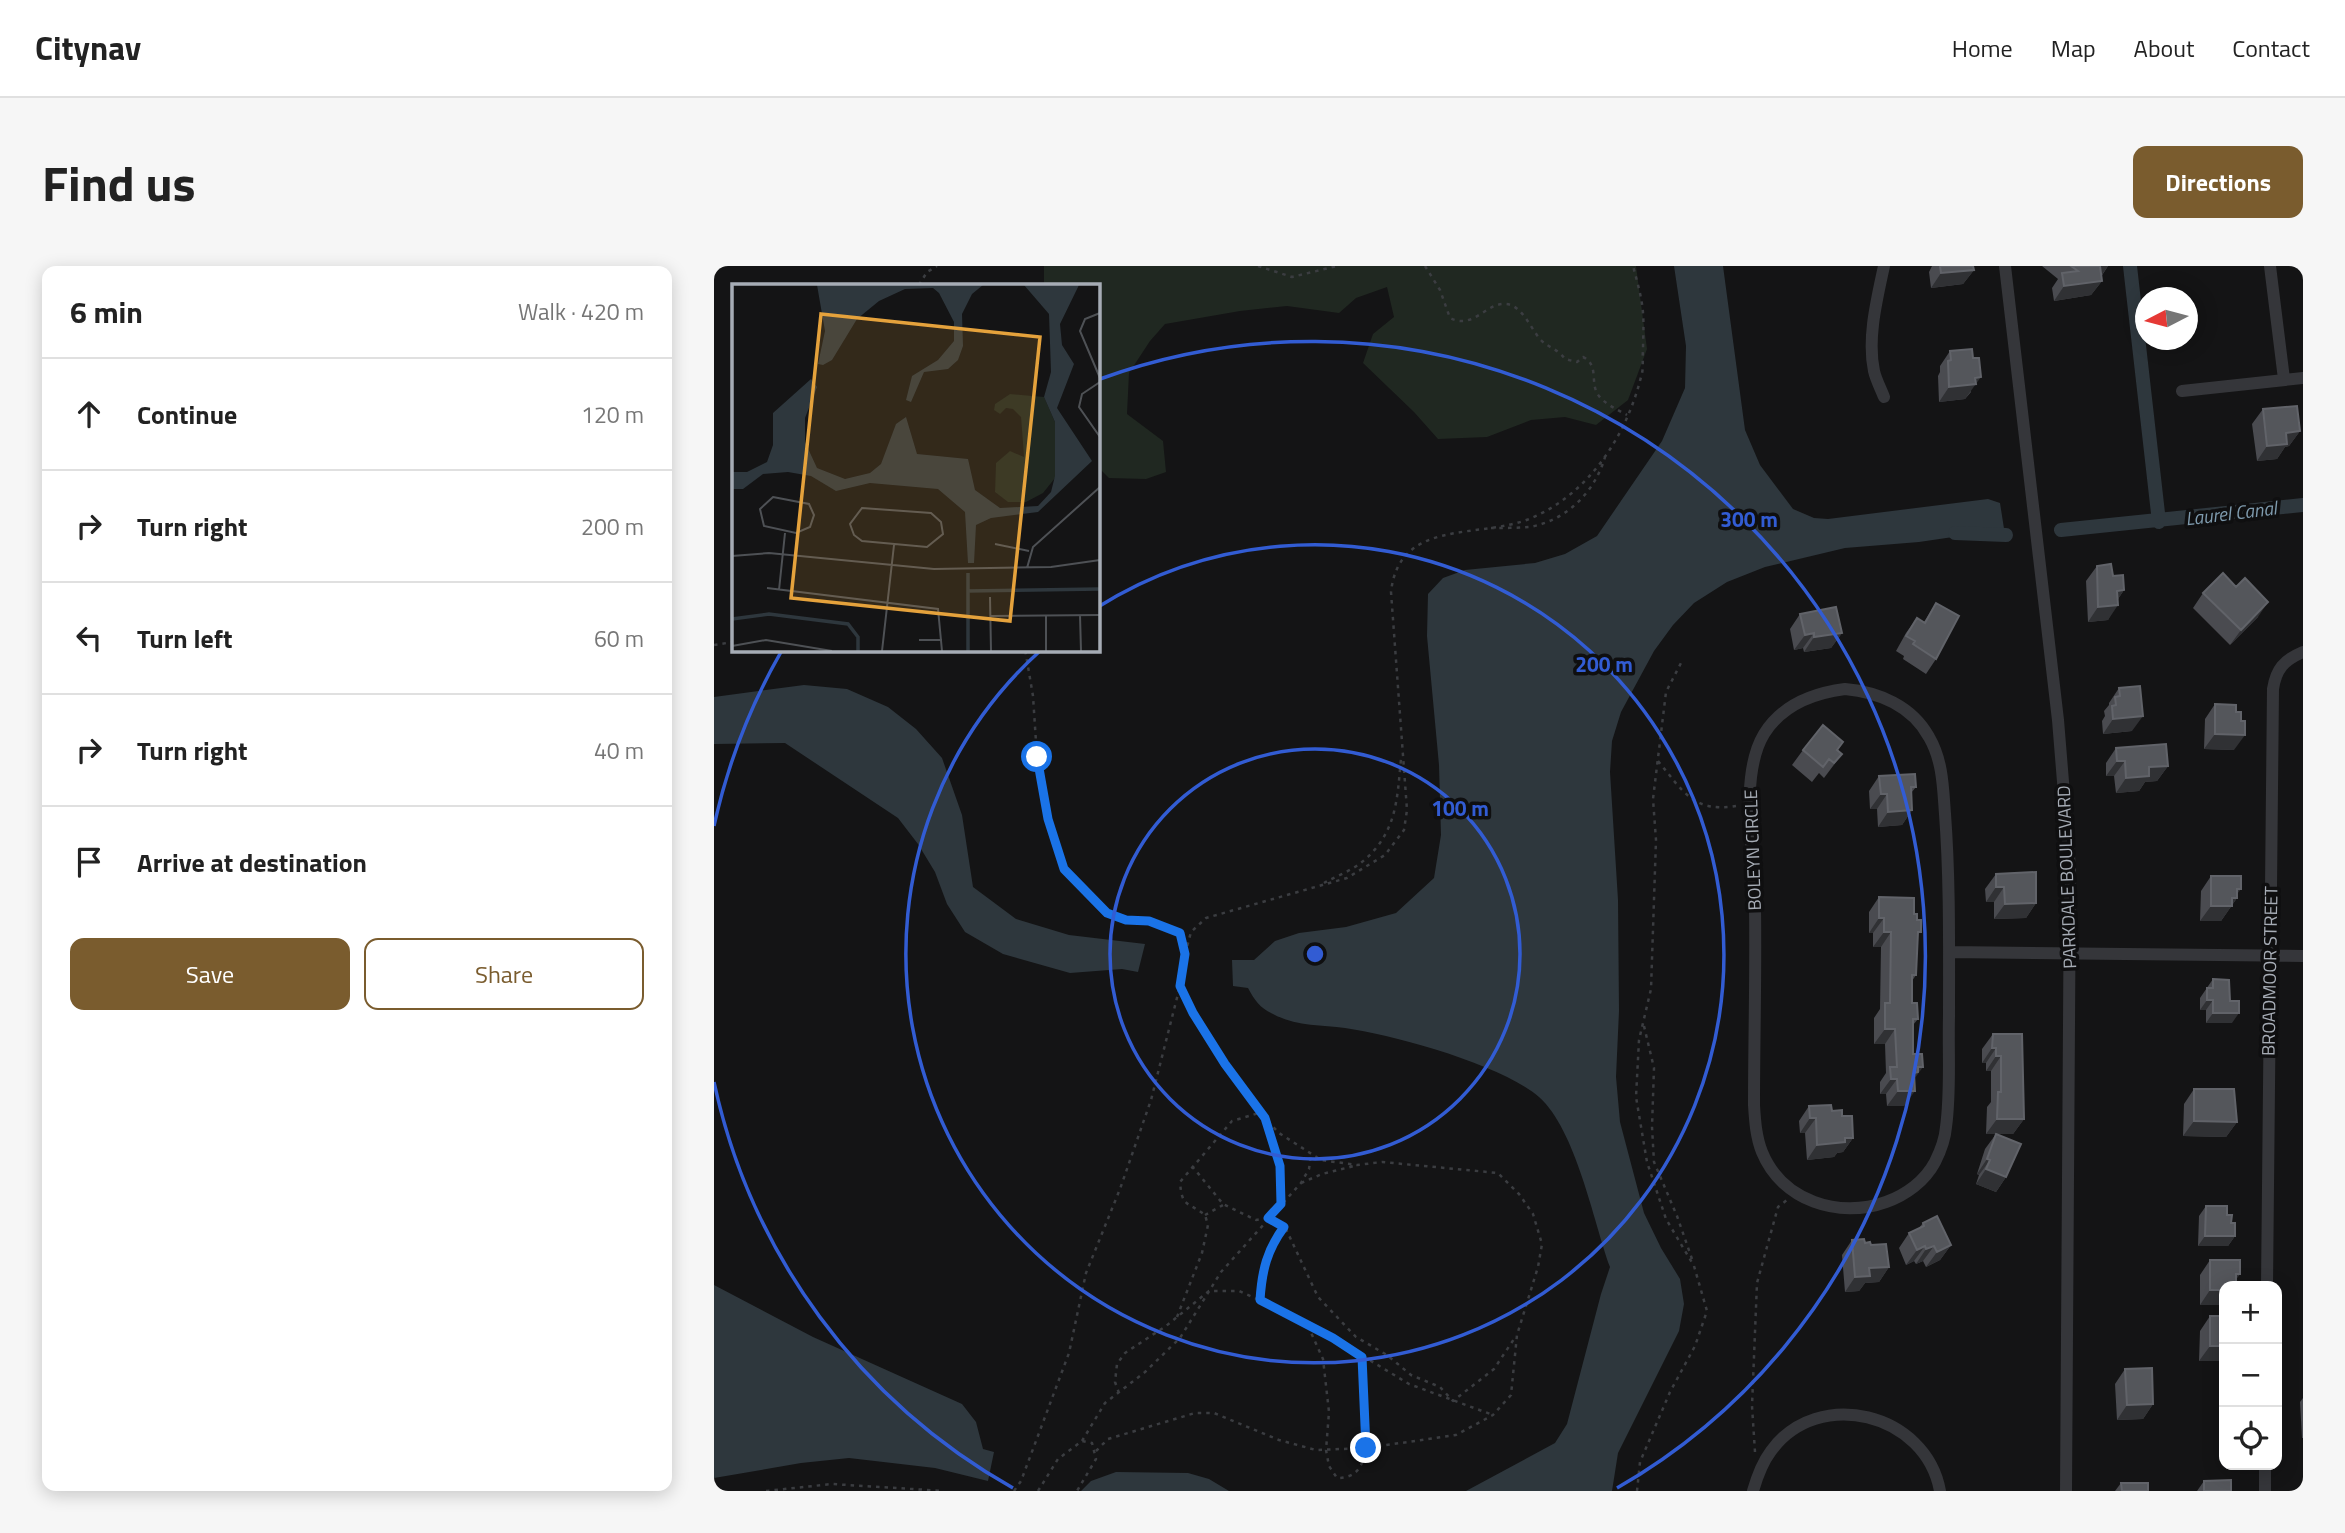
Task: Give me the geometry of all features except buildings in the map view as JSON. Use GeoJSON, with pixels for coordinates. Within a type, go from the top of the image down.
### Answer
{"type":"FeatureCollection","features":[{"type":"Feature","properties":{"kind":"street"},"geometry":{"type":"LineString","coordinates":[[1884,266],[1877,297],[1872,349],[1874,373],[1884,397]]}},
{"type":"Feature","properties":{"kind":"street","name":"PARKDALE BOULEVARD"},"geometry":{"type":"LineString","coordinates":[[2005,266],[2067,813],[2070,953],[2066,1491]]}},
{"type":"Feature","properties":{"kind":"street"},"geometry":{"type":"LineString","coordinates":[[2270,266],[2284,379]]}},
{"type":"Feature","properties":{"kind":"street"},"geometry":{"type":"LineString","coordinates":[[2182,391],[2303,378]]}},
{"type":"Feature","properties":{"kind":"street","name":"BROADMOOR STREET"},"geometry":{"type":"LineString","coordinates":[[2267,1281],[2273,690],[2276,673],[2287,659],[2303,652]]}},
{"type":"Feature","properties":{"kind":"street","name":"BOLEYN CIRCLE"},"geometry":{"type":"LineString","coordinates":[[1845,689],[1881,696],[1900,706],[1917,721],[1928,736],[1941,769],[1947,848],[1949,952],[1948,1113],[1941,1148],[1933,1166],[1920,1182],[1908,1191],[1877,1206],[1859,1210],[1823,1207],[1796,1192],[1769,1164],[1762,1152],[1756,1130],[1755,906],[1750,803],[1752,770],[1764,734],[1794,705],[1818,694],[1845,689]]}},
{"type":"Feature","properties":{"kind":"street"},"geometry":{"type":"LineString","coordinates":[[1949,952],[2303,956]]}},
{"type":"Feature","properties":{"kind":"street"},"geometry":{"type":"LineString","coordinates":[[1753,1491],[1772,1449],[1794,1430],[1812,1420],[1847,1414],[1879,1419],[1900,1430],[1929,1462],[1940,1491]]}},
{"type":"Feature","properties":{"kind":"street"},"geometry":{"type":"LineString","coordinates":[[2265,1470],[2265,1491]]}},
{"type":"Feature","properties":{"kind":"path"},"geometry":{"type":"LineString","coordinates":[[920,284],[928,272],[937,266]]}},
{"type":"Feature","properties":{"kind":"path"},"geometry":{"type":"LineString","coordinates":[[1258,266],[1292,277],[1338,266]]}},
{"type":"Feature","properties":{"kind":"path"},"geometry":{"type":"LineString","coordinates":[[1425,266],[1440,290],[1450,318],[1458,322],[1467,321],[1501,304],[1514,306],[1538,337],[1545,344],[1557,348],[1565,359],[1577,362],[1583,357],[1588,359],[1592,364],[1599,397],[1627,415]]}},
{"type":"Feature","properties":{"kind":"path"},"geometry":{"type":"LineString","coordinates":[[1014,1491],[1033,1450],[1069,1353],[1086,1273],[1120,1189],[1151,1100],[1191,932],[1206,918],[1347,878],[1385,855],[1404,830],[1407,810],[1392,576],[1403,557],[1430,538],[1528,519],[1564,500],[1594,472],[1616,442],[1642,376],[1643,312],[1633,266]]}},
{"type":"Feature","properties":{"kind":"path"},"geometry":{"type":"LineString","coordinates":[[1480,528],[1531,526],[1560,517],[1581,500],[1600,476],[1607,451]]}},
{"type":"Feature","properties":{"kind":"path"},"geometry":{"type":"LineString","coordinates":[[714,645],[732,642]]}},
{"type":"Feature","properties":{"kind":"path"},"geometry":{"type":"LineString","coordinates":[[1025,651],[1033,696],[1037,757],[1048,819],[1064,869],[1107,913],[1126,920],[1149,921],[1180,933],[1185,954]]}},
{"type":"Feature","properties":{"kind":"path"},"geometry":{"type":"LineString","coordinates":[[1681,663],[1666,692],[1653,799],[1656,840],[1651,989],[1639,1040],[1636,1097],[1647,1162],[1666,1219],[1694,1266]]}},
{"type":"Feature","properties":{"kind":"path"},"geometry":{"type":"LineString","coordinates":[[1318,886],[1361,863],[1383,839],[1397,808],[1402,749]]}},
{"type":"Feature","properties":{"kind":"path"},"geometry":{"type":"LineString","coordinates":[[1658,761],[1691,800],[1718,809],[1750,803]]}},
{"type":"Feature","properties":{"kind":"path"},"geometry":{"type":"LineString","coordinates":[[1180,986],[1218,1054],[1259,1113],[1279,1133],[1321,1160],[1357,1165]]}},
{"type":"Feature","properties":{"kind":"path"},"geometry":{"type":"LineString","coordinates":[[1637,1491],[1640,1462],[1670,1392],[1695,1346],[1707,1311],[1677,1216],[1654,1162],[1654,1068],[1643,1022]]}},
{"type":"Feature","properties":{"kind":"path"},"geometry":{"type":"LineString","coordinates":[[1177,1317],[1202,1254],[1209,1225],[1205,1215],[1187,1206],[1181,1196],[1180,1182],[1232,1121],[1259,1113]]}},
{"type":"Feature","properties":{"kind":"path"},"geometry":{"type":"LineString","coordinates":[[1265,1118],[1280,1166],[1281,1204]]}},
{"type":"Feature","properties":{"kind":"path"},"geometry":{"type":"LineString","coordinates":[[1038,1491],[1058,1459],[1082,1441],[1105,1403],[1145,1372],[1180,1338],[1221,1272],[1301,1182],[1309,1168],[1311,1154]]}},
{"type":"Feature","properties":{"kind":"path"},"geometry":{"type":"LineString","coordinates":[[1096,1451],[1108,1439],[1195,1413],[1214,1413],[1279,1440],[1316,1450],[1366,1448],[1456,1435],[1493,1415],[1511,1395],[1517,1335],[1538,1267],[1542,1244],[1533,1214],[1519,1194],[1498,1173],[1382,1162],[1357,1165],[1301,1182]]}},
{"type":"Feature","properties":{"kind":"path"},"geometry":{"type":"LineString","coordinates":[[1192,1166],[1223,1205],[1256,1220],[1268,1218],[1284,1227],[1318,1297],[1335,1318],[1356,1337],[1387,1355],[1411,1375],[1440,1387],[1453,1401]]}},
{"type":"Feature","properties":{"kind":"path"},"geometry":{"type":"LineString","coordinates":[[1755,1455],[1752,1406],[1757,1283],[1778,1207],[1796,1192]]}},
{"type":"Feature","properties":{"kind":"path"},"geometry":{"type":"LineString","coordinates":[[1205,1215],[1223,1205]]}},
{"type":"Feature","properties":{"kind":"path"},"geometry":{"type":"LineString","coordinates":[[1260,1300],[1261,1277],[1271,1244],[1284,1227]]}},
{"type":"Feature","properties":{"kind":"path"},"geometry":{"type":"LineString","coordinates":[[1119,1393],[1115,1382],[1117,1364],[1125,1353],[1209,1291],[1239,1291],[1333,1338],[1409,1384],[1493,1415]]}},
{"type":"Feature","properties":{"kind":"path"},"geometry":{"type":"LineString","coordinates":[[1308,1326],[1323,1359],[1329,1412],[1326,1450],[1332,1474],[1337,1478],[1356,1474],[1364,1459],[1366,1448],[1362,1357]]}},
{"type":"Feature","properties":{"kind":"path"},"geometry":{"type":"LineString","coordinates":[[1453,1401],[1494,1369],[1517,1335]]}},
{"type":"Feature","properties":{"kind":"path"},"geometry":{"type":"LineString","coordinates":[[1077,1491],[1096,1459],[1093,1443],[1082,1441]]}},
{"type":"Feature","properties":{"kind":"path"},"geometry":{"type":"LineString","coordinates":[[766,1491],[832,1484],[944,1491]]}},
{"type":"Feature","properties":{"kind":"shaded area"},"geometry":{"type":"Polygon","coordinates":[[[1044,266],[1636,266],[1647,349],[1628,400],[1596,425],[1565,417],[1531,420],[1487,437],[1438,439],[1363,363],[1373,334],[1394,317],[1387,287],[1356,298],[1339,313],[1287,306],[1165,324],[1129,373],[1127,414],[1163,441],[1166,472],[1146,479],[1109,478],[1099,468],[1099,284],[1044,284],[1044,266]]]}},
{"type":"Feature","properties":{"kind":"shaded area"},"geometry":{"type":"Polygon","coordinates":[[[1674,266],[1723,266],[1745,430],[1760,465],[1793,509],[1814,518],[1828,519],[1988,499],[2000,503],[2005,535],[1987,532],[1919,542],[1845,548],[1765,567],[1727,582],[1694,603],[1654,651],[1621,712],[1612,741],[1610,772],[1618,900],[1619,1011],[1616,1077],[1620,1122],[1644,1213],[1680,1279],[1684,1304],[1679,1331],[1618,1453],[1612,1491],[1466,1491],[1555,1443],[1567,1424],[1610,1267],[1573,1153],[1552,1112],[1539,1097],[1522,1085],[1475,1063],[1419,1044],[1281,1018],[1261,1007],[1248,988],[1233,986],[1232,960],[1254,960],[1275,941],[1299,933],[1346,927],[1396,913],[1434,878],[1441,835],[1439,765],[1427,636],[1428,594],[1443,578],[1465,570],[1535,563],[1565,554],[1597,536],[1662,441],[1685,388],[1686,346],[1674,266]]]}},
{"type":"Feature","properties":{"kind":"shaded area"},"geometry":{"type":"Polygon","coordinates":[[[804,685],[847,689],[888,707],[916,729],[942,758],[962,815],[973,887],[1016,919],[1069,935],[1145,944],[1138,972],[1122,969],[1070,973],[1003,954],[965,932],[947,904],[935,872],[898,818],[785,743],[714,744],[714,697],[804,685]]]}},
{"type":"Feature","properties":{"kind":"shaded area"},"geometry":{"type":"Polygon","coordinates":[[[714,1285],[813,1337],[962,1404],[976,1422],[983,1449],[994,1452],[988,1481],[935,1468],[849,1458],[714,1478],[714,1285]]]}},
{"type":"Feature","properties":{"kind":"shaded area"},"geometry":{"type":"Polygon","coordinates":[[[1116,1472],[1188,1473],[1209,1479],[1229,1491],[1081,1491],[1091,1481],[1116,1472]]]}},
{"type":"Feature","properties":{"kind":"waterway"},"geometry":{"type":"LineString","coordinates":[[2130,266],[2159,522]]}},
{"type":"Feature","properties":{"kind":"waterway","name":"Laurel Canal"},"geometry":{"type":"LineString","coordinates":[[2061,530],[2303,505]]}},
{"type":"Feature","properties":{"kind":"waterway"},"geometry":{"type":"LineString","coordinates":[[1955,533],[2006,535]]}},
{"type":"Feature","properties":{"kind":"route"},"geometry":{"type":"LineString","coordinates":[[1037,757],[1048,819],[1064,869],[1107,913],[1126,920],[1149,921],[1180,933],[1185,945],[1180,986],[1193,1013],[1225,1064],[1265,1118],[1280,1166],[1281,1204],[1268,1218],[1284,1227],[1271,1244],[1261,1277],[1260,1300],[1333,1338],[1362,1357],[1366,1448]]}}]}
